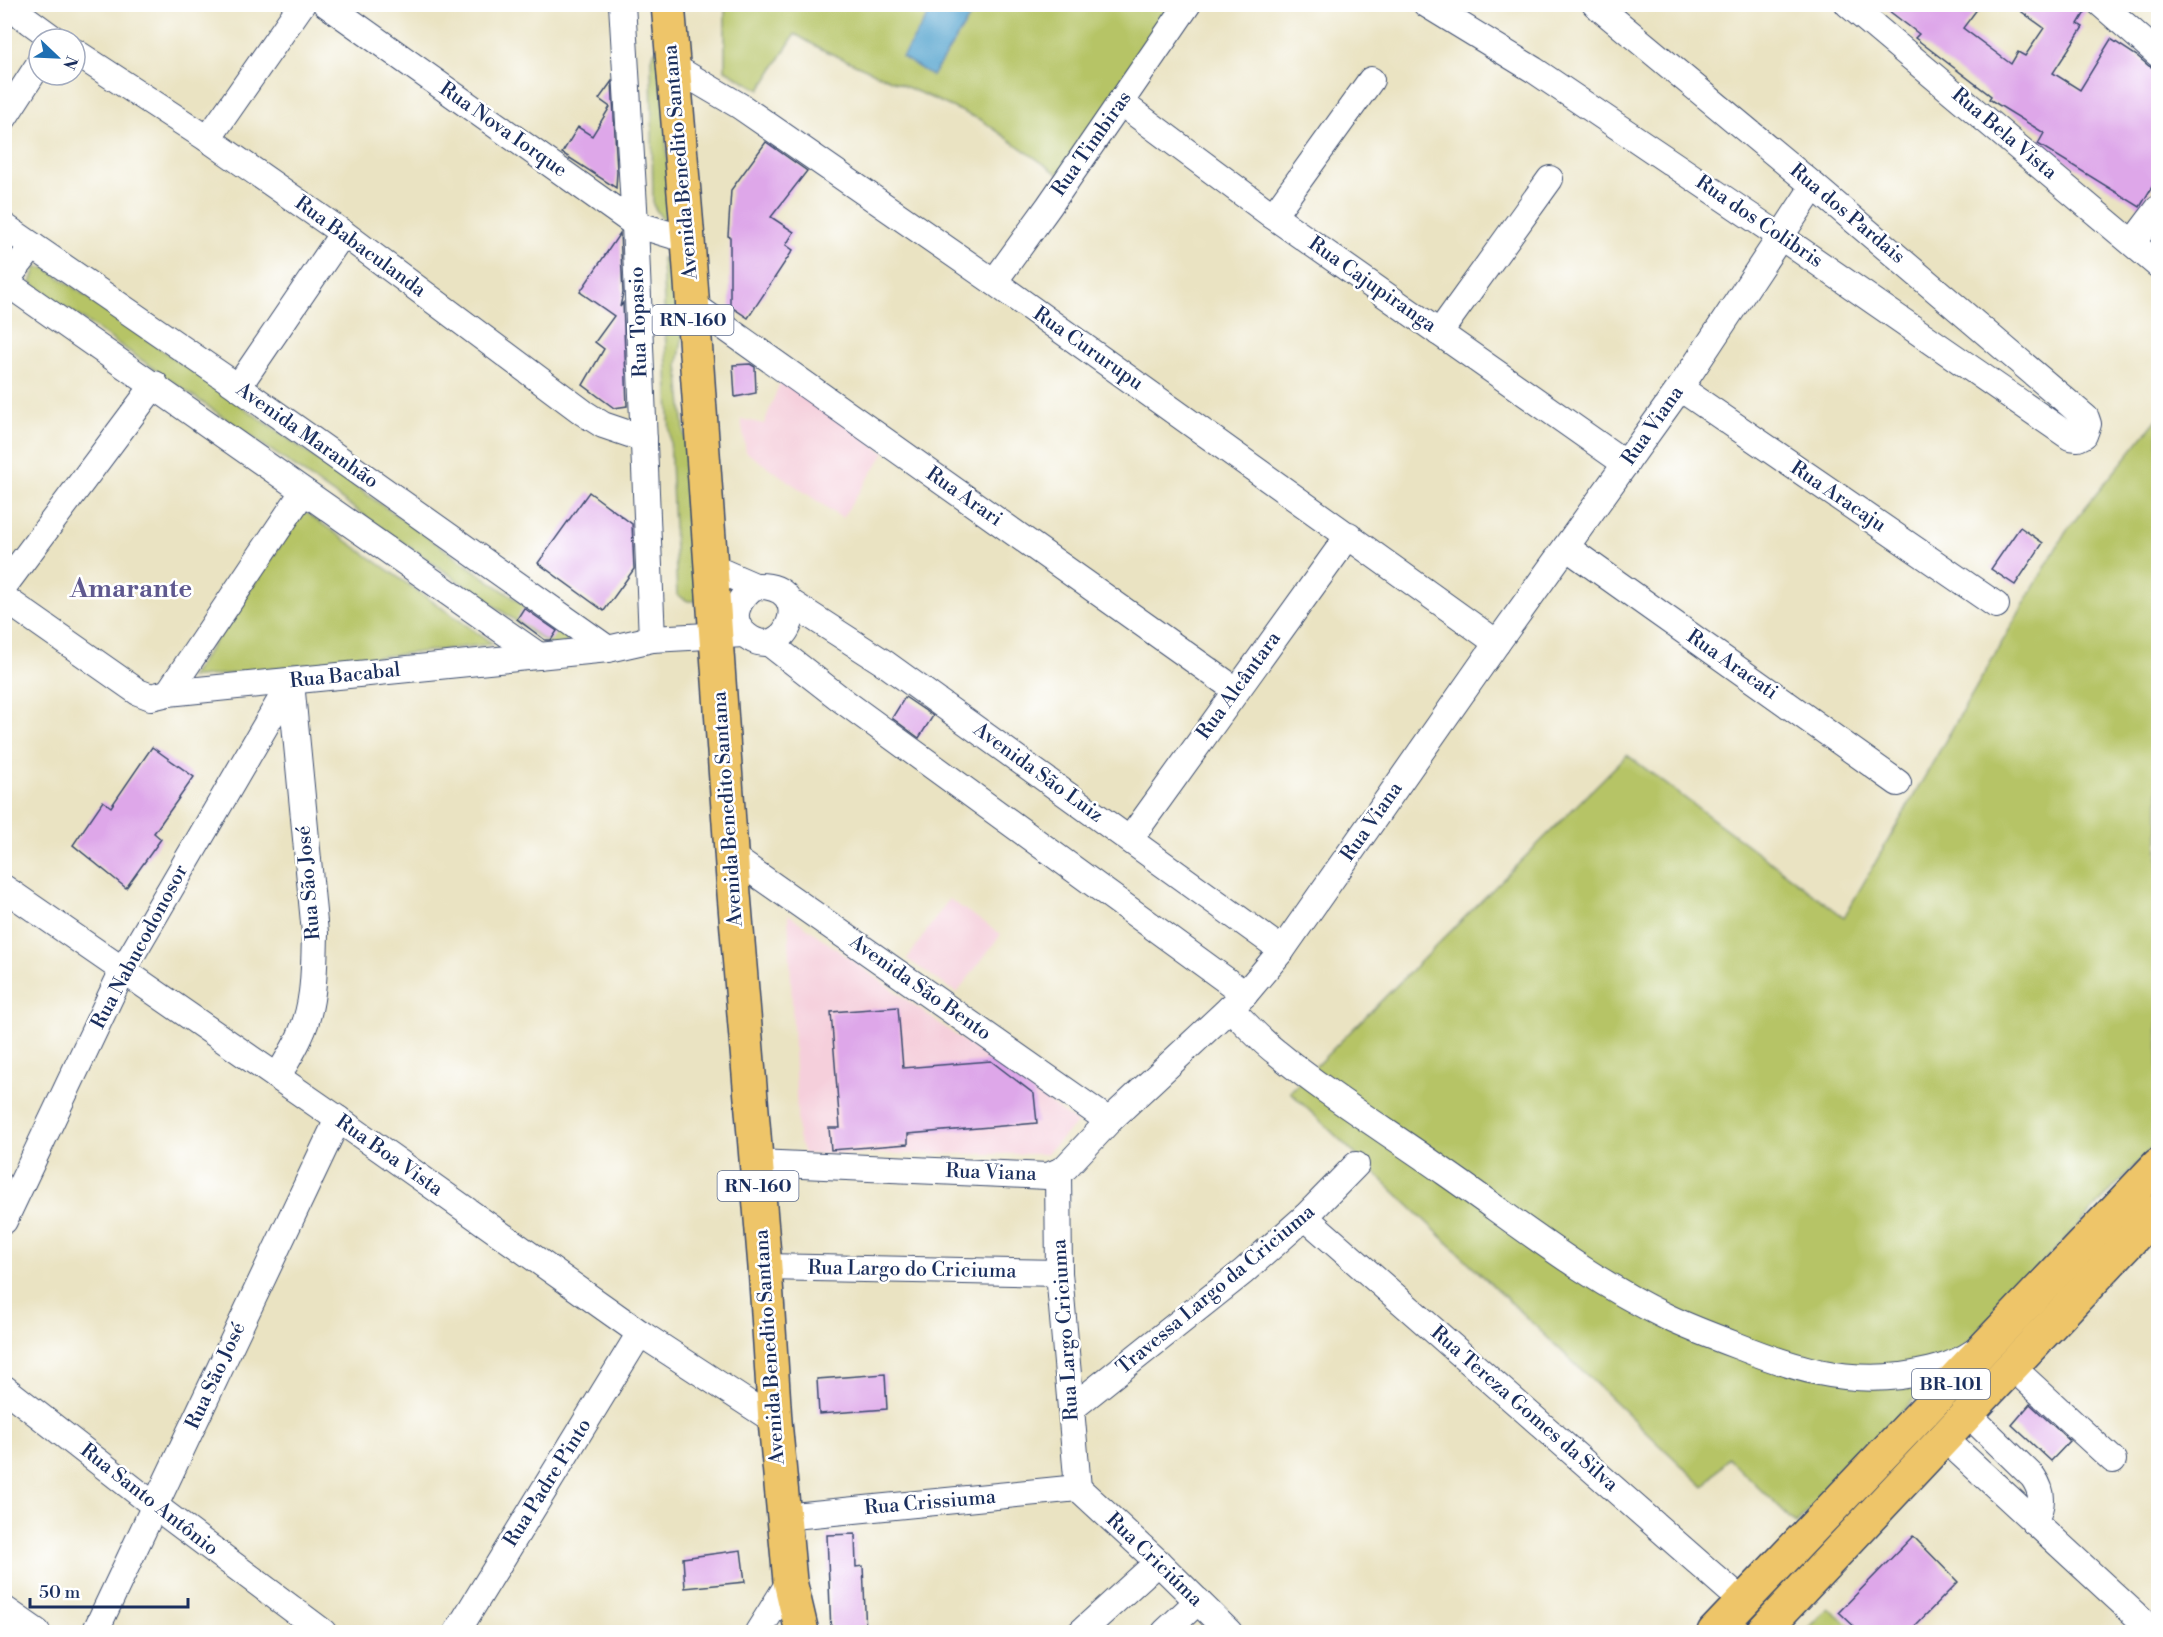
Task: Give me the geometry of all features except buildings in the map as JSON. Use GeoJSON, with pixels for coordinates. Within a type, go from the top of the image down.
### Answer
{"type":"FeatureCollection","features":[{"type":"Feature","properties":{"kind":"main road","name":"Avenida Benedito Santana"},"geometry":{"type":"LineString","coordinates":[[668,4],[688,240],[711,567],[730,634],[731,856],[757,1163],[783,1517],[796,1614]]}},
{"type":"Feature","properties":{"kind":"main road","name":"BR-101"},"geometry":{"type":"LineString","coordinates":[[1714,1632],[2158,1165]]}},
{"type":"Feature","properties":{"kind":"main road","name":"BR-101"},"geometry":{"type":"LineString","coordinates":[[1762,1632],[2158,1210]]}},
{"type":"Feature","properties":{"kind":"street"},"geometry":{"type":"LineString","coordinates":[[6,4],[38,27]]}},
{"type":"Feature","properties":{"kind":"street"},"geometry":{"type":"LineString","coordinates":[[208,139],[302,4]]}},
{"type":"Feature","properties":{"kind":"street","name":"Rua Nova Iorque"},"geometry":{"type":"LineString","coordinates":[[326,4],[635,224],[688,240]]}},
{"type":"Feature","properties":{"kind":"street","name":"Rua Topasio"},"geometry":{"type":"LineString","coordinates":[[622,4],[635,224],[651,639]]}},
{"type":"Feature","properties":{"kind":"street","name":"Rua Timbiras"},"geometry":{"type":"LineString","coordinates":[[994,282],[1188,4]]}},
{"type":"Feature","properties":{"kind":"street","name":"Rua dos Colibris"},"geometry":{"type":"LineString","coordinates":[[1426,4],[1534,70],[2070,437],[2078,438],[2087,431]]}},
{"type":"Feature","properties":{"kind":"street","name":"Rua dos Pardais"},"geometry":{"type":"LineString","coordinates":[[1595,4],[1814,186],[2086,418],[2087,431]]}},
{"type":"Feature","properties":{"kind":"street","name":"Rua Bela Vista"},"geometry":{"type":"LineString","coordinates":[[1848,4],[2158,265]]}},
{"type":"Feature","properties":{"kind":"street"},"geometry":{"type":"LineString","coordinates":[[2102,4],[2158,54]]}},
{"type":"Feature","properties":{"kind":"street","name":"Rua Babaculanda"},"geometry":{"type":"LineString","coordinates":[[87,60],[208,139],[343,233],[584,413],[603,424],[644,439]]}},
{"type":"Feature","properties":{"kind":"street","name":"Rua Cururupu"},"geometry":{"type":"LineString","coordinates":[[672,66],[740,106],[994,282],[1497,643]]}},
{"type":"Feature","properties":{"kind":"street"},"geometry":{"type":"LineString","coordinates":[[1273,216],[1371,80]]}},
{"type":"Feature","properties":{"kind":"street"},"geometry":{"type":"LineString","coordinates":[[4,118],[27,83]]}},
{"type":"Feature","properties":{"kind":"street","name":"Rua Cajupiranga"},"geometry":{"type":"LineString","coordinates":[[1120,102],[1273,216],[1626,464]]}},
{"type":"Feature","properties":{"kind":"street"},"geometry":{"type":"LineString","coordinates":[[1439,333],[1550,179]]}},
{"type":"Feature","properties":{"kind":"street","name":"Rua Viana"},"geometry":{"type":"LineString","coordinates":[[757,1163],[1047,1176],[1066,1167],[1109,1121],[1238,1001],[1282,950],[1497,643],[1680,388],[1814,186]]}},
{"type":"Feature","properties":{"kind":"street"},"geometry":{"type":"LineString","coordinates":[[2133,242],[2158,209]]}},
{"type":"Feature","properties":{"kind":"street","name":"Avenida Maranhão"},"geometry":{"type":"LineString","coordinates":[[4,226],[238,387],[608,649]]}},
{"type":"Feature","properties":{"kind":"street"},"geometry":{"type":"LineString","coordinates":[[238,387],[343,233]]}},
{"type":"Feature","properties":{"kind":"street"},"geometry":{"type":"LineString","coordinates":[[33,246],[5,282],[155,384],[303,492],[539,656]]}},
{"type":"Feature","properties":{"kind":"street","name":"Rua Arari"},"geometry":{"type":"LineString","coordinates":[[692,304],[1236,690]]}},
{"type":"Feature","properties":{"kind":"street"},"geometry":{"type":"LineString","coordinates":[[4,586],[155,384]]}},
{"type":"Feature","properties":{"kind":"street","name":"Rua Aracaju"},"geometry":{"type":"LineString","coordinates":[[1680,388],[1996,605]]}},
{"type":"Feature","properties":{"kind":"street"},"geometry":{"type":"LineString","coordinates":[[168,693],[303,492]]}},
{"type":"Feature","properties":{"kind":"street","name":"Rua Alcântara"},"geometry":{"type":"LineString","coordinates":[[1130,839],[1349,535]]}},
{"type":"Feature","properties":{"kind":"street","name":"Rua Aracati"},"geometry":{"type":"LineString","coordinates":[[1566,547],[1898,783]]}},
{"type":"Feature","properties":{"kind":"street"},"geometry":{"type":"LineString","coordinates":[[711,567],[755,586],[779,590],[790,602],[792,615],[788,628],[780,638],[769,643]]}},
{"type":"Feature","properties":{"kind":"street"},"geometry":{"type":"LineString","coordinates":[[755,586],[745,593],[738,603],[736,614],[738,625],[730,634],[769,643],[1238,1001],[1275,1052],[1566,1258],[1667,1317],[1771,1359],[1806,1370],[1847,1377],[1882,1378],[1916,1374],[1949,1366],[1992,1341]]}},
{"type":"Feature","properties":{"kind":"street","name":"Rua Bacabal"},"geometry":{"type":"LineString","coordinates":[[4,598],[138,692],[151,697],[168,693],[608,649],[651,639],[730,634]]}},
{"type":"Feature","properties":{"kind":"street","name":"Avenida São Luiz"},"geometry":{"type":"LineString","coordinates":[[790,602],[886,664],[1282,950]]}},
{"type":"Feature","properties":{"kind":"street","name":"Rua Nabucodonosor"},"geometry":{"type":"LineString","coordinates":[[4,1221],[123,970],[291,682]]}},
{"type":"Feature","properties":{"kind":"street","name":"Rua São José"},"geometry":{"type":"LineString","coordinates":[[277,1077],[301,1034],[310,1005],[315,954],[315,933],[291,682]]}},
{"type":"Feature","properties":{"kind":"street","name":"Avenida São Bento"},"geometry":{"type":"LineString","coordinates":[[731,856],[1109,1121]]}},
{"type":"Feature","properties":{"kind":"street","name":"Rua Boa Vista"},"geometry":{"type":"LineString","coordinates":[[4,888],[338,1119],[640,1333],[775,1421]]}},
{"type":"Feature","properties":{"kind":"street","name":"Rua São José"},"geometry":{"type":"LineString","coordinates":[[94,1632],[338,1119]]}},
{"type":"Feature","properties":{"kind":"street","name":"Travessa Largo da Criciuma"},"geometry":{"type":"LineString","coordinates":[[1071,1409],[1244,1272],[1305,1217],[1356,1165]]}},
{"type":"Feature","properties":{"kind":"street","name":"Rua Largo Criciuma"},"geometry":{"type":"LineString","coordinates":[[1058,1172],[1059,1273],[1078,1488]]}},
{"type":"Feature","properties":{"kind":"street","name":"Rua Tereza Gomes da Silva"},"geometry":{"type":"LineString","coordinates":[[1305,1217],[1743,1602]]}},
{"type":"Feature","properties":{"kind":"street","name":"Rua Largo do Criciuma"},"geometry":{"type":"LineString","coordinates":[[765,1267],[1059,1273]]}},
{"type":"Feature","properties":{"kind":"street","name":"Rua Padre Pinto"},"geometry":{"type":"LineString","coordinates":[[457,1632],[640,1333]]}},
{"type":"Feature","properties":{"kind":"street"},"geometry":{"type":"LineString","coordinates":[[2012,1367],[2113,1460]]}},
{"type":"Feature","properties":{"kind":"street","name":"Rua Santo Antônio"},"geometry":{"type":"LineString","coordinates":[[4,1388],[322,1632]]}},
{"type":"Feature","properties":{"kind":"street"},"geometry":{"type":"LineString","coordinates":[[1968,1414],[2033,1477],[2039,1486],[2042,1498],[2040,1510],[2034,1522]]}},
{"type":"Feature","properties":{"kind":"street"},"geometry":{"type":"LineString","coordinates":[[1945,1439],[2154,1632]]}},
{"type":"Feature","properties":{"kind":"street","name":"Rua Crissiuma"},"geometry":{"type":"LineString","coordinates":[[783,1517],[1078,1488]]}},
{"type":"Feature","properties":{"kind":"street","name":"Rua Criciúma"},"geometry":{"type":"LineString","coordinates":[[1078,1488],[1229,1632]]}},
{"type":"Feature","properties":{"kind":"street"},"geometry":{"type":"LineString","coordinates":[[1081,1632],[1158,1562]]}},
{"type":"Feature","properties":{"kind":"street"},"geometry":{"type":"LineString","coordinates":[[1165,1632],[1198,1601]]}},
{"type":"Feature","properties":{"kind":"street"},"geometry":{"type":"LineString","coordinates":[[4,1609],[37,1632]]}},
{"type":"Feature","properties":{"kind":"street"},"geometry":{"type":"LineString","coordinates":[[758,1632],[796,1614]]}},
{"type":"Feature","properties":{"kind":"shaded area"},"geometry":{"type":"Polygon","coordinates":[[[782,377],[885,453],[842,518],[746,452],[741,419],[764,424],[782,377]]]}},
{"type":"Feature","properties":{"kind":"shaded area"},"geometry":{"type":"Polygon","coordinates":[[[949,899],[1001,934],[957,993],[907,959],[949,899]]]}},
{"type":"Feature","properties":{"kind":"shaded area"},"geometry":{"type":"Polygon","coordinates":[[[788,914],[1077,1123],[1046,1154],[804,1154],[798,1137],[788,914]]]}},
{"type":"Feature","properties":{"kind":"green space"},"geometry":{"type":"Polygon","coordinates":[[[725,5],[1182,5],[1061,176],[981,120],[821,49],[795,34],[760,90],[725,70],[725,5]]]}},
{"type":"Feature","properties":{"kind":"green space"},"geometry":{"type":"Polygon","coordinates":[[[662,48],[670,222],[662,219],[653,205],[651,58],[655,51],[662,48]]]}},
{"type":"Feature","properties":{"kind":"green space"},"geometry":{"type":"Polygon","coordinates":[[[662,258],[676,260],[687,311],[678,364],[700,601],[688,601],[677,595],[662,258]]]}},
{"type":"Feature","properties":{"kind":"green space"},"geometry":{"type":"Polygon","coordinates":[[[36,268],[46,268],[569,637],[564,647],[553,647],[31,283],[36,268]]]}},
{"type":"Feature","properties":{"kind":"green space"},"geometry":{"type":"Polygon","coordinates":[[[2158,418],[2158,1141],[1796,1524],[1728,1458],[1704,1487],[1290,1092],[1627,755],[1844,917],[2066,531],[2158,418]]]}},
{"type":"Feature","properties":{"kind":"green space"},"geometry":{"type":"Polygon","coordinates":[[[304,511],[493,644],[190,678],[304,511]]]}},
{"type":"Feature","properties":{"kind":"green space"},"geometry":{"type":"Polygon","coordinates":[[[1828,1608],[1858,1632],[1805,1632],[1828,1608]]]}},
{"type":"Feature","properties":{"kind":"water"},"geometry":{"type":"Polygon","coordinates":[[[935,5],[964,5],[974,11],[932,76],[902,57],[935,5]]]}},
{"type":"Feature","properties":{"kind":"district","name":"Amarante"},"geometry":{"type":"Point","coordinates":[131,589]}}]}
